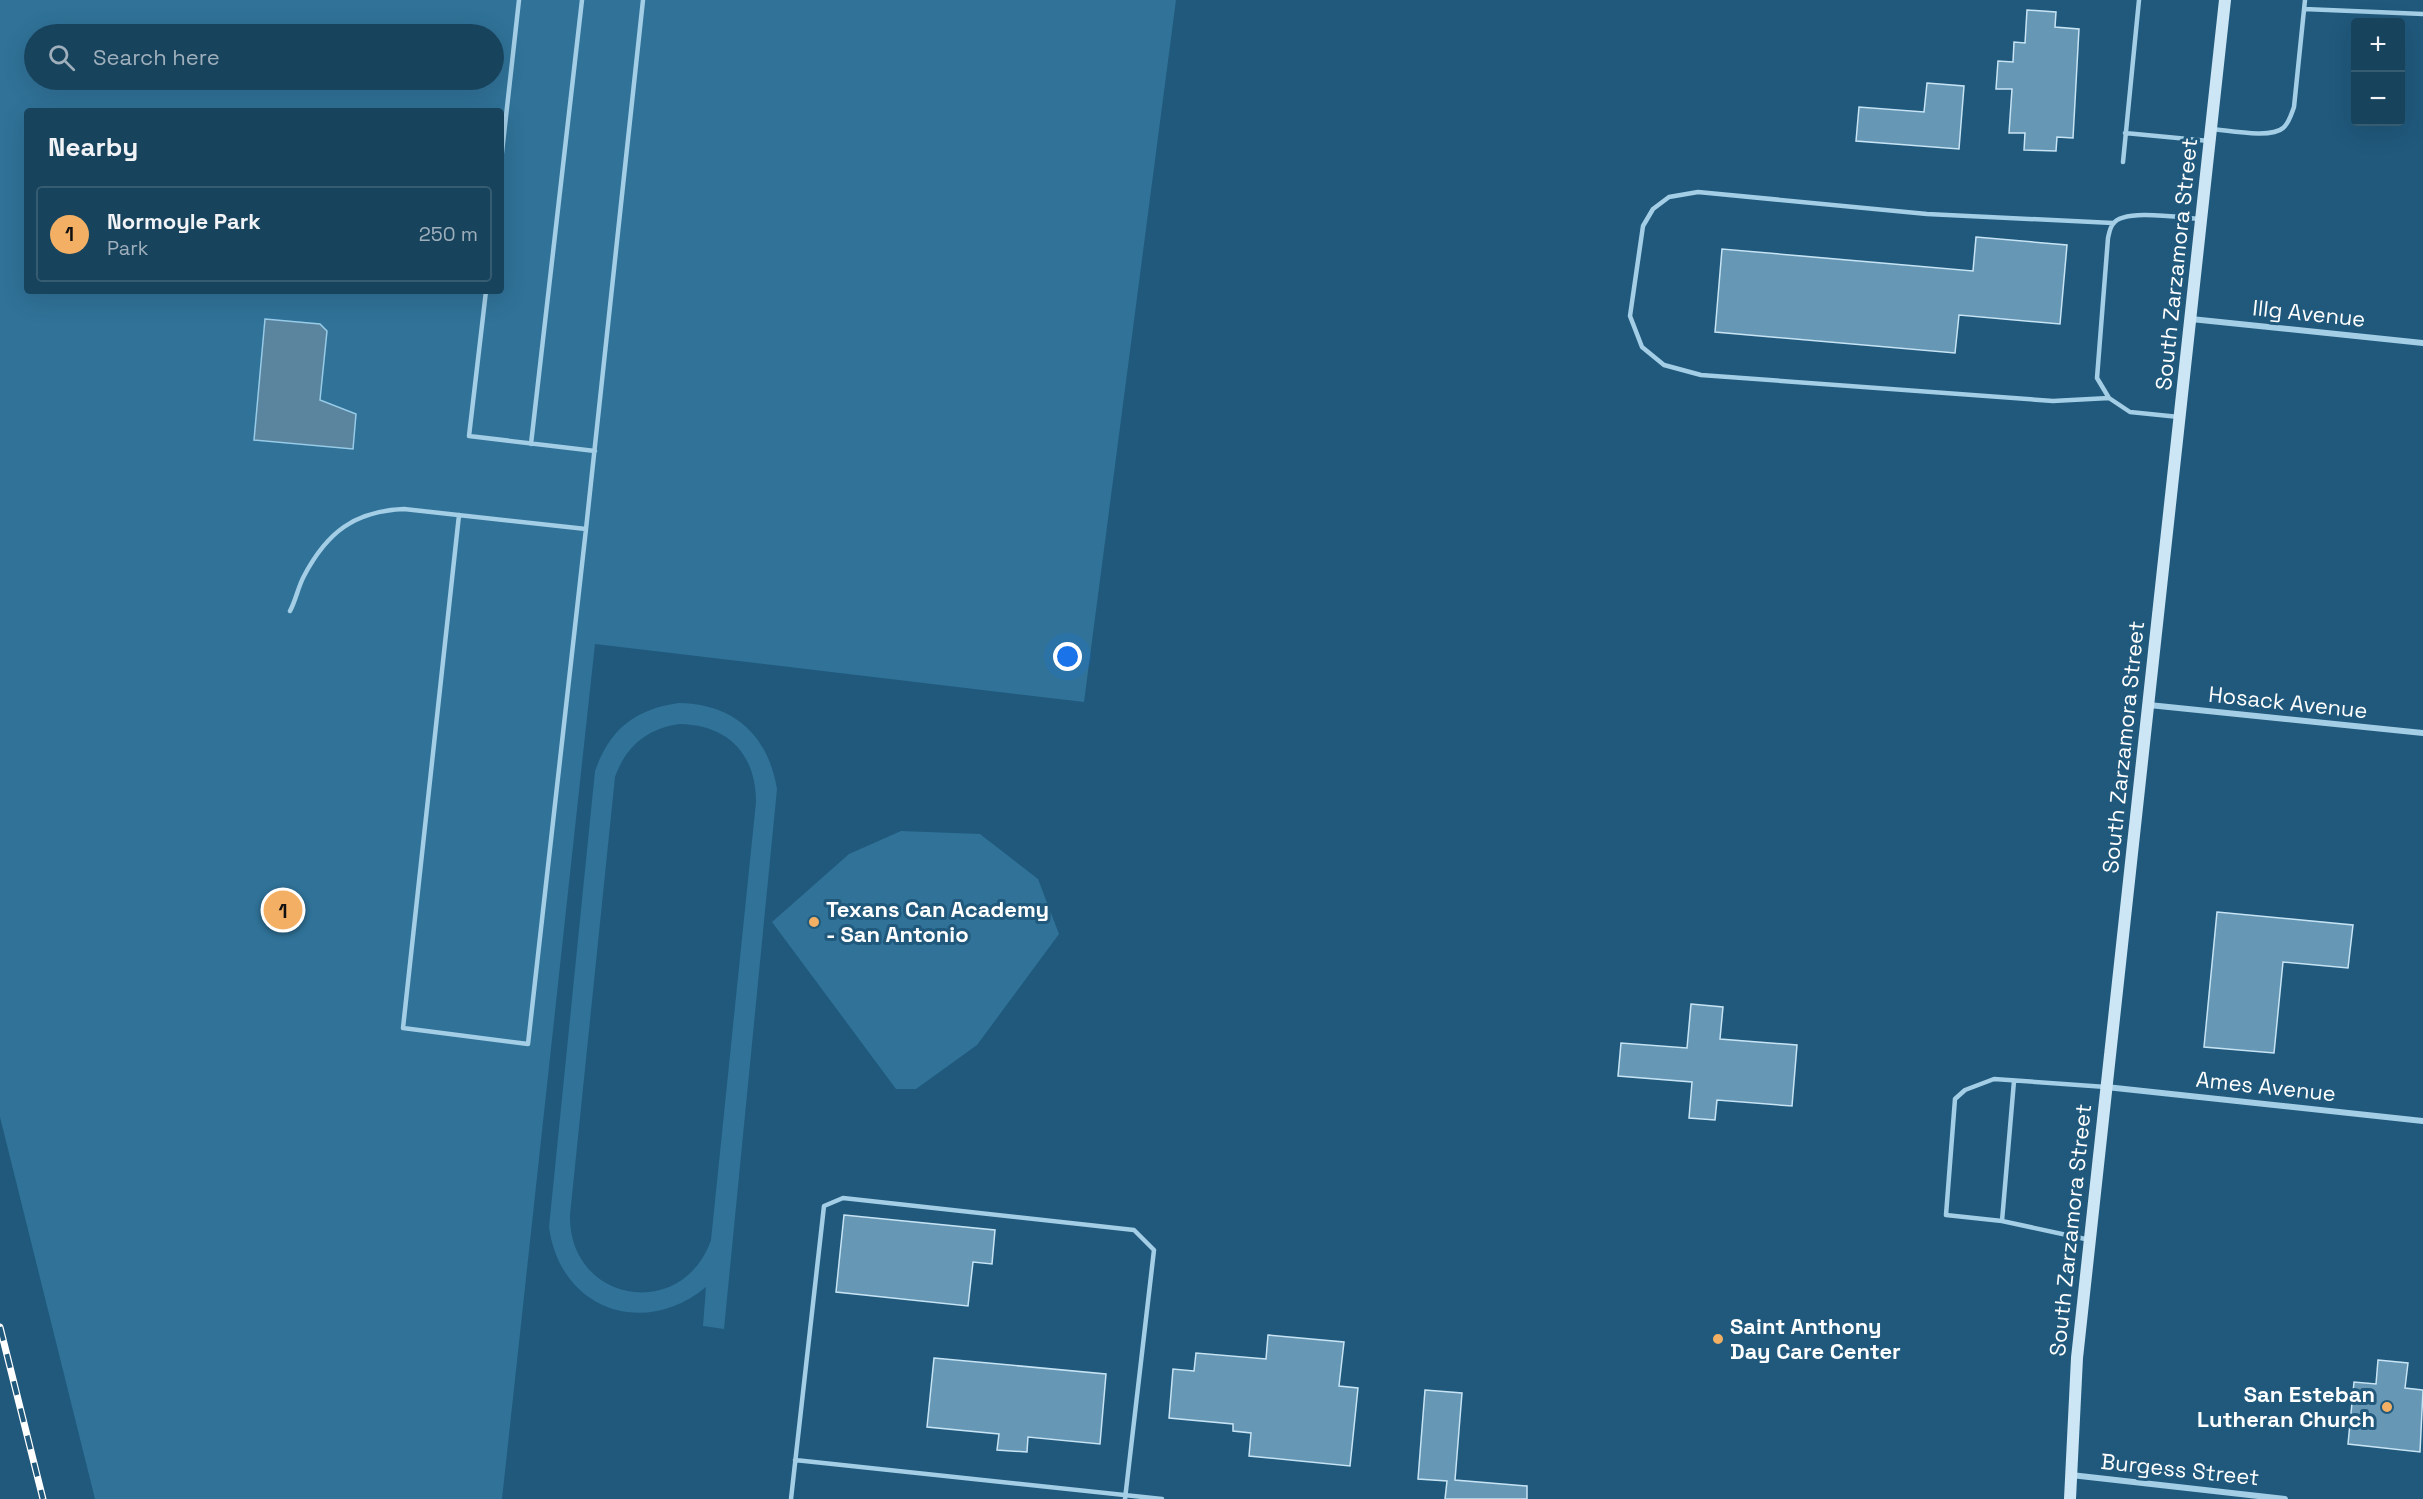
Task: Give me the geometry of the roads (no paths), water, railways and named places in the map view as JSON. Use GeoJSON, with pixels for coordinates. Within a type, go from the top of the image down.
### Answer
{"type":"FeatureCollection","features":[{"type":"Feature","properties":{"kind":"main road","name":"South Zarzamora Street"},"geometry":{"type":"LineString","coordinates":[[2070,1499],[2077,1358],[2225,0]]}},
{"type":"Feature","properties":{"kind":"street","name":"Illg Avenue"},"geometry":{"type":"LineString","coordinates":[[2191,319],[2423,343]]}},
{"type":"Feature","properties":{"kind":"street","name":"Hosack Avenue"},"geometry":{"type":"LineString","coordinates":[[2149,705],[2423,733]]}},
{"type":"Feature","properties":{"kind":"street","name":"Ames Avenue"},"geometry":{"type":"LineString","coordinates":[[2106,1088],[2423,1121]]}},
{"type":"Feature","properties":{"kind":"street","name":"Burgess Street"},"geometry":{"type":"LineString","coordinates":[[2071,1475],[2285,1499]]}},
{"type":"Feature","properties":{"kind":"lane"},"geometry":{"type":"LineString","coordinates":[[504,134],[519,0]]}},
{"type":"Feature","properties":{"kind":"lane"},"geometry":{"type":"LineString","coordinates":[[531,444],[582,0]]}},
{"type":"Feature","properties":{"kind":"lane"},"geometry":{"type":"LineString","coordinates":[[459,515],[403,1028],[528,1044],[643,0]]}},
{"type":"Feature","properties":{"kind":"lane"},"geometry":{"type":"LineString","coordinates":[[2122,162],[2139,0]]}},
{"type":"Feature","properties":{"kind":"lane"},"geometry":{"type":"LineString","coordinates":[[2126,133],[2270,134],[2282,130],[2289,121],[2294,107],[2305,0]]}},
{"type":"Feature","properties":{"kind":"lane"},"geometry":{"type":"LineString","coordinates":[[2304,9],[2423,14]]}},
{"type":"Feature","properties":{"kind":"lane"},"geometry":{"type":"LineString","coordinates":[[2109,398],[2054,401],[1701,375],[1664,365],[1642,346],[1630,316],[1643,226],[1653,209],[1669,197],[1698,192],[1927,214],[2113,224]]}},
{"type":"Feature","properties":{"kind":"lane"},"geometry":{"type":"LineString","coordinates":[[2181,417],[2130,412],[2109,398],[2097,378],[2108,238],[2113,224],[2119,218],[2152,215],[2202,219]]}},
{"type":"Feature","properties":{"kind":"lane"},"geometry":{"type":"LineString","coordinates":[[486,294],[469,436],[595,451]]}},
{"type":"Feature","properties":{"kind":"lane"},"geometry":{"type":"LineString","coordinates":[[290,610],[305,574],[319,552],[331,537],[347,524],[365,515],[384,510],[405,509],[586,529]]}},
{"type":"Feature","properties":{"kind":"lane"},"geometry":{"type":"LineString","coordinates":[[2090,1240],[2002,1221],[1946,1215],[1955,1099],[1965,1090],[1994,1080],[2106,1088]]}},
{"type":"Feature","properties":{"kind":"lane"},"geometry":{"type":"LineString","coordinates":[[2002,1221],[2014,1081]]}},
{"type":"Feature","properties":{"kind":"lane"},"geometry":{"type":"LineString","coordinates":[[791,1499],[824,1206],[843,1198],[1134,1230],[1154,1250],[1126,1497]]}},
{"type":"Feature","properties":{"kind":"lane"},"geometry":{"type":"LineString","coordinates":[[795,1460],[1126,1497],[1162,1499]]}},
{"type":"Feature","properties":{"kind":"railway"},"geometry":{"type":"LineString","coordinates":[[0,1327],[43,1499]]}},
{"type":"Feature","properties":{"kind":"place","name":"Normoyle Park"},"geometry":{"type":"Point","coordinates":[283,910]}},
{"type":"Feature","properties":{"kind":"place","name":"Texans Can Academy - San Antonio"},"geometry":{"type":"Point","coordinates":[814,922]}},
{"type":"Feature","properties":{"kind":"place","name":"Saint Anthony Day Care Center"},"geometry":{"type":"Point","coordinates":[1718,1339]}},
{"type":"Feature","properties":{"kind":"place","name":"San Esteban Lutheran Church"},"geometry":{"type":"Point","coordinates":[2387,1407]}}]}
